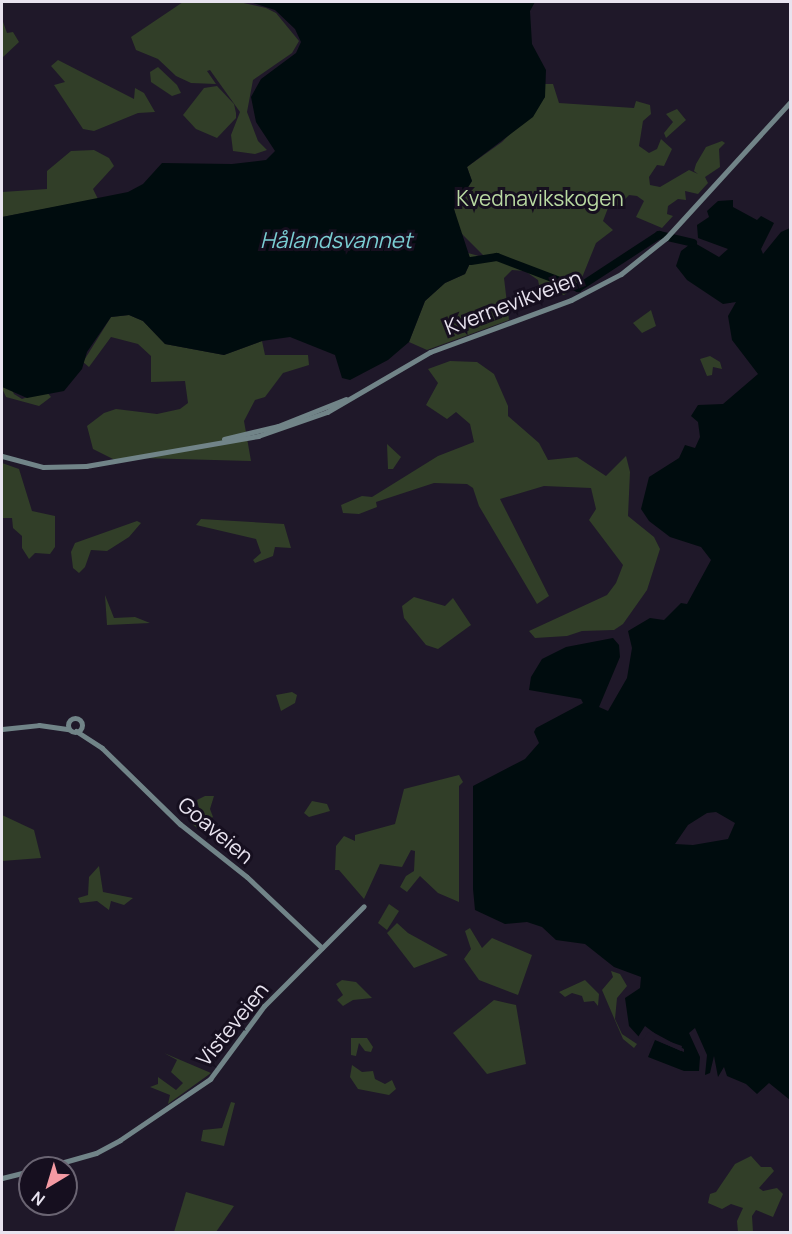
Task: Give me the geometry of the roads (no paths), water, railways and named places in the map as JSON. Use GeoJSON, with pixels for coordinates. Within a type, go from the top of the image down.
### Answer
{"type":"FeatureCollection","features":[{"type":"Feature","properties":{"kind":"main road","name":"Kvernevikveien"},"geometry":{"type":"LineString","coordinates":[[2,456],[36,466],[65,468],[202,445],[290,427],[327,412],[463,337],[563,303],[609,281],[659,244],[790,102]]}},
{"type":"Feature","properties":{"kind":"main road"},"geometry":{"type":"LineString","coordinates":[[784,109],[790,115]]}},
{"type":"Feature","properties":{"kind":"main road"},"geometry":{"type":"LineString","coordinates":[[50,726],[78,718],[81,726],[76,732]]}},
{"type":"Feature","properties":{"kind":"main road"},"geometry":{"type":"LineString","coordinates":[[2,729],[50,726],[69,729],[69,720]]}},
{"type":"Feature","properties":{"kind":"main road","name":"Goaveien"},"geometry":{"type":"LineString","coordinates":[[81,726],[89,738],[322,948]]}},
{"type":"Feature","properties":{"kind":"main road","name":"Goaveien"},"geometry":{"type":"LineString","coordinates":[[69,729],[89,738]]}},
{"type":"Feature","properties":{"kind":"main road","name":"Visteveien"},"geometry":{"type":"LineString","coordinates":[[78,1158],[96,1153],[120,1140],[210,1079],[264,1006],[364,906]]}},
{"type":"Feature","properties":{"kind":"main road"},"geometry":{"type":"LineString","coordinates":[[2,1178],[18,1174]]}},
{"type":"Feature","properties":{"kind":"water","name":"Hålandsvannet"},"geometry":{"type":"Polygon","coordinates":[[[250,2],[535,2],[530,11],[532,44],[546,70],[545,97],[533,117],[467,167],[472,181],[454,209],[471,261],[465,274],[445,283],[425,301],[409,342],[388,360],[350,380],[342,378],[335,355],[290,337],[262,341],[224,355],[165,344],[143,321],[129,315],[111,317],[87,352],[82,369],[64,391],[27,398],[2,387],[2,217],[128,192],[143,184],[162,163],[232,164],[266,160],[275,151],[256,122],[251,97],[261,79],[296,53],[301,42],[295,29],[275,10],[250,2]]]}},
{"type":"Feature","properties":{"kind":"water"},"geometry":{"type":"Polygon","coordinates":[[[733,200],[733,207],[757,220],[761,216],[774,223],[761,249],[763,254],[781,232],[790,228],[790,1100],[769,1083],[757,1094],[746,1084],[727,1076],[724,1067],[718,1077],[714,1056],[710,1073],[705,1075],[707,1055],[695,1028],[689,1033],[700,1057],[699,1071],[684,1071],[648,1057],[655,1040],[684,1052],[684,1049],[647,1029],[639,1037],[629,1026],[625,998],[640,988],[641,977],[614,967],[585,944],[556,940],[542,927],[527,922],[505,924],[475,910],[473,889],[473,786],[525,759],[539,743],[534,732],[536,728],[583,703],[581,699],[529,690],[531,677],[542,659],[566,647],[613,638],[619,645],[620,657],[599,707],[608,711],[627,678],[632,648],[628,631],[650,618],[664,620],[681,603],[687,604],[711,560],[701,547],[670,537],[649,521],[641,509],[649,477],[679,458],[685,445],[695,448],[700,437],[698,422],[691,416],[698,405],[723,404],[758,374],[732,340],[728,316],[736,302],[723,304],[687,280],[676,266],[681,251],[693,242],[719,257],[728,249],[698,238],[697,225],[709,217],[707,211],[718,201],[733,200]],[[716,812],[707,813],[688,825],[675,844],[693,845],[728,839],[735,823],[716,812]]]}},
{"type":"Feature","properties":{"kind":"waterway"},"geometry":{"type":"LineString","coordinates":[[471,261],[497,257],[578,288],[659,235],[693,243]]}},
{"type":"Feature","properties":{"kind":"park label","name":"Kvednavikskogen"},"geometry":{"type":"Point","coordinates":[540,198]}}]}
